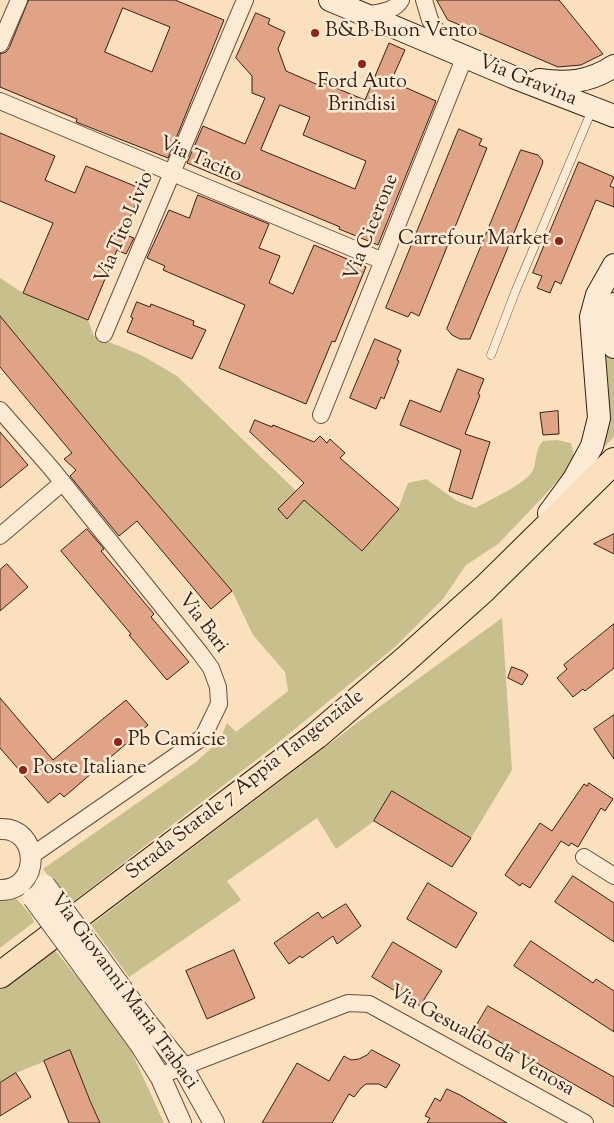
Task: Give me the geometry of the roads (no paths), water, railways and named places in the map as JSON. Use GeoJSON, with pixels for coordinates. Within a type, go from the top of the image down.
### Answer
{"type":"FeatureCollection","features":[{"type":"Feature","properties":{"kind":"highway"},"geometry":{"type":"LineString","coordinates":[[540,535],[614,461]]}},
{"type":"Feature","properties":{"kind":"highway","name":"Strada Statale 7 Appia Tangenziale"},"geometry":{"type":"LineString","coordinates":[[0,975],[316,736],[405,660],[484,589],[540,535]]}},
{"type":"Feature","properties":{"kind":"main road","name":"Via Gravina"},"geometry":{"type":"LineString","coordinates":[[330,0],[513,77],[614,116]]}},
{"type":"Feature","properties":{"kind":"main road"},"geometry":{"type":"LineString","coordinates":[[513,77],[544,81],[584,81],[614,66]]}},
{"type":"Feature","properties":{"kind":"main road"},"geometry":{"type":"LineString","coordinates":[[484,589],[560,500],[592,446],[599,418],[591,317],[597,295],[614,266]]}},
{"type":"Feature","properties":{"kind":"main road"},"geometry":{"type":"LineString","coordinates":[[614,304],[610,322],[612,344],[614,347]]}},
{"type":"Feature","properties":{"kind":"main road"},"geometry":{"type":"LineString","coordinates":[[540,535],[614,475]]}},
{"type":"Feature","properties":{"kind":"street"},"geometry":{"type":"LineString","coordinates":[[0,44],[19,0]]}},
{"type":"Feature","properties":{"kind":"street","name":"Via Tito Livio"},"geometry":{"type":"LineString","coordinates":[[104,334],[245,0]]}},
{"type":"Feature","properties":{"kind":"street"},"geometry":{"type":"LineString","coordinates":[[366,15],[386,11],[397,6],[401,0]]}},
{"type":"Feature","properties":{"kind":"street"},"geometry":{"type":"LineString","coordinates":[[424,0],[430,20],[456,53]]}},
{"type":"Feature","properties":{"kind":"street","name":"Via Cicerone"},"geometry":{"type":"LineString","coordinates":[[321,415],[383,261],[456,53]]}},
{"type":"Feature","properties":{"kind":"street","name":"Via Tacito"},"geometry":{"type":"LineString","coordinates":[[0,101],[383,261]]}},
{"type":"Feature","properties":{"kind":"street","name":"Via Bari"},"geometry":{"type":"LineString","coordinates":[[0,410],[200,653],[211,668],[218,687],[219,704],[204,737],[31,859]]}},
{"type":"Feature","properties":{"kind":"street"},"geometry":{"type":"LineString","coordinates":[[0,536],[62,483]]}},
{"type":"Feature","properties":{"kind":"street","name":"Via Giovanni Maria Trabaci"},"geometry":{"type":"LineString","coordinates":[[0,829],[10,830],[26,841],[39,891],[90,960],[159,1076],[181,1123]]}},
{"type":"Feature","properties":{"kind":"street"},"geometry":{"type":"LineString","coordinates":[[584,857],[614,876]]}},
{"type":"Feature","properties":{"kind":"street"},"geometry":{"type":"LineString","coordinates":[[7,889],[22,882],[28,873],[31,859]]}},
{"type":"Feature","properties":{"kind":"street","name":"Via Giovanni Maria Trabaci"},"geometry":{"type":"LineString","coordinates":[[7,889],[39,891]]}},
{"type":"Feature","properties":{"kind":"street","name":"Via Giovanni Maria Trabaci"},"geometry":{"type":"LineString","coordinates":[[90,960],[145,1020],[182,1066],[214,1123]]}},
{"type":"Feature","properties":{"kind":"street","name":"Via Gesualdo da Venosa"},"geometry":{"type":"LineString","coordinates":[[159,1076],[348,1003],[369,1004],[585,1123]]}},
{"type":"Feature","properties":{"kind":"lane"},"geometry":{"type":"LineString","coordinates":[[491,355],[593,108]]}},
{"type":"Feature","properties":{"kind":"place","name":"B&B Buon Vento"},"geometry":{"type":"Point","coordinates":[315,33]}},
{"type":"Feature","properties":{"kind":"place","name":"Ford Auto Brindisi"},"geometry":{"type":"Point","coordinates":[362,64]}},
{"type":"Feature","properties":{"kind":"place","name":"Carrefour Market"},"geometry":{"type":"Point","coordinates":[559,241]}},
{"type":"Feature","properties":{"kind":"place","name":"Pb Camicie"},"geometry":{"type":"Point","coordinates":[118,742]}},
{"type":"Feature","properties":{"kind":"place","name":"Poste Italiane"},"geometry":{"type":"Point","coordinates":[23,770]}}]}
